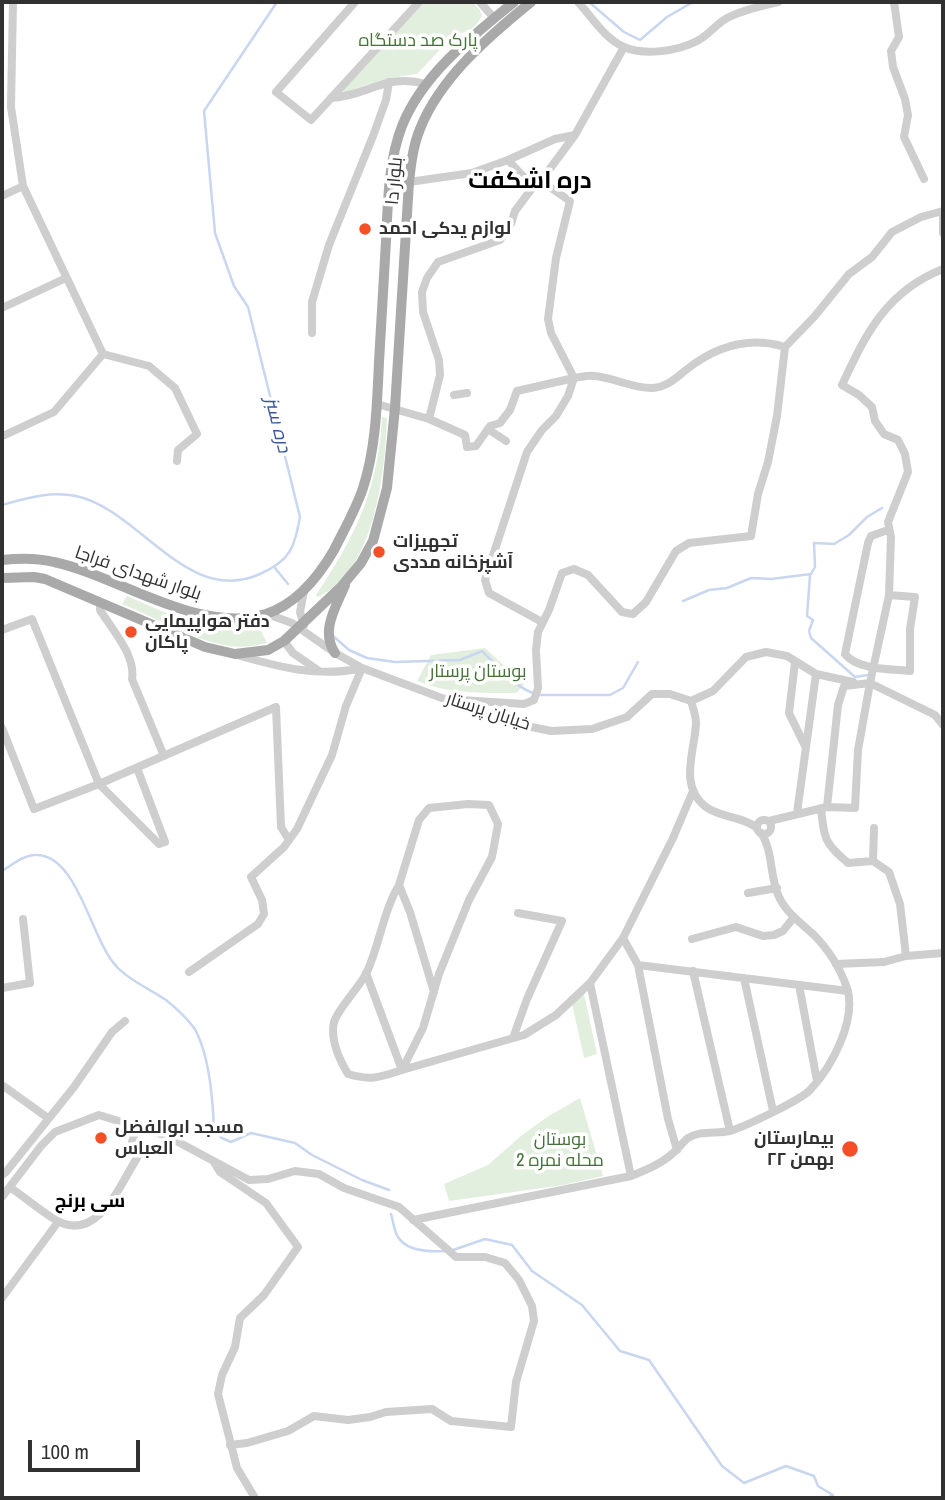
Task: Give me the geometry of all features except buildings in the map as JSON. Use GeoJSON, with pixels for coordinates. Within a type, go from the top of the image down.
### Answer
{"type":"FeatureCollection","features":[{"type":"Feature","properties":{"kind":"main road","name":"بلوار دا"},"geometry":{"type":"LineString","coordinates":[[377,404],[390,174],[401,127],[426,85],[458,50],[514,2]]}},
{"type":"Feature","properties":{"kind":"main road","name":"بلوار دا"},"geometry":{"type":"LineString","coordinates":[[396,408],[409,182],[412,155],[419,131],[440,92],[479,49],[527,3]]}},
{"type":"Feature","properties":{"kind":"main road","name":"بلوار شهدای فراجا"},"geometry":{"type":"LineString","coordinates":[[2,560],[54,561],[178,607],[225,618],[267,614],[284,606],[304,591],[327,562],[362,490],[370,457],[377,404]]}},
{"type":"Feature","properties":{"kind":"main road","name":"بلوار شهدای فراجا"},"geometry":{"type":"LineString","coordinates":[[2,578],[45,579],[205,647],[234,654],[268,650],[295,633],[322,606],[361,563],[373,541],[387,488],[396,408]]}},
{"type":"Feature","properties":{"kind":"main road"},"geometry":{"type":"LineString","coordinates":[[335,653],[329,644],[328,627],[347,580]]}},
{"type":"Feature","properties":{"kind":"street"},"geometry":{"type":"LineString","coordinates":[[13,2],[11,107],[23,186],[103,354],[149,366],[175,388],[197,434],[178,450],[177,461]]}},
{"type":"Feature","properties":{"kind":"street"},"geometry":{"type":"LineString","coordinates":[[355,2],[276,92],[311,120],[419,2]]}},
{"type":"Feature","properties":{"kind":"street"},"geometry":{"type":"LineString","coordinates":[[480,2],[494,18]]}},
{"type":"Feature","properties":{"kind":"street"},"geometry":{"type":"LineString","coordinates":[[578,2],[610,38],[637,51],[667,50],[698,41],[726,18],[778,2]]}},
{"type":"Feature","properties":{"kind":"street"},"geometry":{"type":"LineString","coordinates":[[894,2],[899,37],[891,51],[893,67],[908,115],[904,137],[924,179]]}},
{"type":"Feature","properties":{"kind":"street"},"geometry":{"type":"LineString","coordinates":[[429,419],[440,375],[439,360],[423,312],[422,292],[427,278],[438,262],[500,240],[511,224],[515,211],[575,135],[624,47]]}},
{"type":"Feature","properties":{"kind":"street"},"geometry":{"type":"LineString","coordinates":[[331,98],[344,97],[389,82],[409,80],[426,85]]}},
{"type":"Feature","properties":{"kind":"street"},"geometry":{"type":"LineString","coordinates":[[312,333],[312,302],[329,245],[373,136],[386,100],[389,82]]}},
{"type":"Feature","properties":{"kind":"street"},"geometry":{"type":"LineString","coordinates":[[2,109],[11,107]]}},
{"type":"Feature","properties":{"kind":"street"},"geometry":{"type":"LineString","coordinates":[[409,182],[472,173],[555,139],[575,135]]}},
{"type":"Feature","properties":{"kind":"street"},"geometry":{"type":"LineString","coordinates":[[508,160],[533,187]]}},
{"type":"Feature","properties":{"kind":"street"},"geometry":{"type":"LineString","coordinates":[[541,181],[570,201],[556,258],[548,319],[551,333],[574,378],[568,396],[556,416],[542,430],[527,452],[485,580],[489,593],[542,622]]}},
{"type":"Feature","properties":{"kind":"street"},"geometry":{"type":"LineString","coordinates":[[2,196],[23,186]]}},
{"type":"Feature","properties":{"kind":"street"},"geometry":{"type":"LineString","coordinates":[[445,699],[524,704],[534,700],[538,688],[538,632],[550,610],[562,573],[573,569],[588,575],[622,612],[633,614],[646,603],[676,551],[689,543],[751,536],[758,494],[778,416],[785,347],[849,274],[872,257],[892,232],[921,217],[943,211],[943,233]]}},
{"type":"Feature","properties":{"kind":"street"},"geometry":{"type":"LineString","coordinates":[[943,269],[906,290],[885,307],[870,328],[842,385],[872,407],[875,421],[884,434],[898,440],[905,454],[908,471],[888,522],[891,537],[889,595],[874,667],[866,683],[855,808],[824,807],[797,813],[766,825],[727,816],[706,807],[693,791],[689,771],[696,720],[691,701],[713,691],[746,657],[766,652],[787,656],[816,674],[866,683],[935,715],[943,725]]}},
{"type":"Feature","properties":{"kind":"street"},"geometry":{"type":"LineString","coordinates":[[2,308],[66,278]]}},
{"type":"Feature","properties":{"kind":"street"},"geometry":{"type":"LineString","coordinates":[[377,404],[429,419],[465,435],[467,447],[476,446],[488,429],[500,423],[510,410],[517,391],[593,376],[654,388],[671,383],[707,354],[726,346],[769,342],[785,347]]}},
{"type":"Feature","properties":{"kind":"street"},"geometry":{"type":"LineString","coordinates":[[5,435],[54,412],[103,354]]}},
{"type":"Feature","properties":{"kind":"street"},"geometry":{"type":"LineString","coordinates":[[454,396],[467,393]]}},
{"type":"Feature","properties":{"kind":"street"},"geometry":{"type":"LineString","coordinates":[[488,429],[506,441]]}},
{"type":"Feature","properties":{"kind":"street"},"geometry":{"type":"LineString","coordinates":[[888,530],[871,536],[868,543],[845,654],[849,659],[874,667],[910,671],[910,629],[915,597],[889,595]]}},
{"type":"Feature","properties":{"kind":"street"},"geometry":{"type":"LineString","coordinates":[[304,591],[293,653],[321,673]]}},
{"type":"Feature","properties":{"kind":"street"},"geometry":{"type":"LineString","coordinates":[[100,603],[100,610],[134,668],[132,679],[164,756]]}},
{"type":"Feature","properties":{"kind":"street"},"geometry":{"type":"LineString","coordinates":[[267,614],[295,633]]}},
{"type":"Feature","properties":{"kind":"street"},"geometry":{"type":"LineString","coordinates":[[2,630],[32,619],[99,784],[159,844],[165,842],[137,768]]}},
{"type":"Feature","properties":{"kind":"street","name":"خیابان پرستار"},"geometry":{"type":"LineString","coordinates":[[295,633],[362,668],[503,721],[551,731],[592,729],[627,717],[652,694],[670,694],[691,701]]}},
{"type":"Feature","properties":{"kind":"street"},"geometry":{"type":"LineString","coordinates":[[234,654],[274,665],[321,673],[340,673],[362,668]]}},
{"type":"Feature","properties":{"kind":"street"},"geometry":{"type":"LineString","coordinates":[[795,662],[789,713],[805,746]]}},
{"type":"Feature","properties":{"kind":"street"},"geometry":{"type":"LineString","coordinates":[[189,972],[258,924],[264,914],[262,900],[251,877],[298,829],[332,755],[346,706],[362,668]]}},
{"type":"Feature","properties":{"kind":"street"},"geometry":{"type":"LineString","coordinates":[[797,813],[816,674]]}},
{"type":"Feature","properties":{"kind":"street"},"geometry":{"type":"LineString","coordinates":[[866,683],[844,686],[838,705],[822,834],[834,851],[849,863],[873,861],[889,873],[900,904],[906,956]]}},
{"type":"Feature","properties":{"kind":"street"},"geometry":{"type":"LineString","coordinates":[[2,728],[34,809],[137,768],[276,707],[281,827],[289,840]]}},
{"type":"Feature","properties":{"kind":"street"},"geometry":{"type":"LineString","coordinates":[[402,1070],[423,1028],[470,900],[492,857],[498,824],[489,805],[429,808],[419,820],[399,885],[388,903],[366,972],[335,1020],[333,1035],[340,1060],[348,1074],[365,1079],[381,1077],[524,1035],[556,1014],[590,983],[622,938],[673,838],[693,791]]}},
{"type":"Feature","properties":{"kind":"street"},"geometry":{"type":"LineString","coordinates":[[413,1220],[631,1176],[651,1168],[677,1150],[688,1138],[706,1132],[730,1131],[810,1091],[832,1059],[849,1016],[848,991],[836,964],[816,937],[794,917],[780,899],[767,842],[766,825]]}},
{"type":"Feature","properties":{"kind":"street"},"geometry":{"type":"LineString","coordinates":[[873,861],[874,828]]}},
{"type":"Feature","properties":{"kind":"street"},"geometry":{"type":"LineString","coordinates":[[399,885],[434,992]]}},
{"type":"Feature","properties":{"kind":"street"},"geometry":{"type":"LineString","coordinates":[[748,893],[777,888]]}},
{"type":"Feature","properties":{"kind":"street"},"geometry":{"type":"LineString","coordinates":[[513,1038],[527,999],[562,921],[518,913]]}},
{"type":"Feature","properties":{"kind":"street"},"geometry":{"type":"LineString","coordinates":[[692,939],[736,927],[751,933],[774,935],[783,931],[794,917]]}},
{"type":"Feature","properties":{"kind":"street"},"geometry":{"type":"LineString","coordinates":[[2,988],[30,983],[23,919]]}},
{"type":"Feature","properties":{"kind":"street"},"geometry":{"type":"LineString","coordinates":[[622,938],[638,965],[668,1119],[677,1150]]}},
{"type":"Feature","properties":{"kind":"street"},"geometry":{"type":"LineString","coordinates":[[836,964],[884,962],[906,956],[943,953]]}},
{"type":"Feature","properties":{"kind":"street"},"geometry":{"type":"LineString","coordinates":[[638,965],[848,991]]}},
{"type":"Feature","properties":{"kind":"street"},"geometry":{"type":"LineString","coordinates":[[693,971],[730,1131]]}},
{"type":"Feature","properties":{"kind":"street"},"geometry":{"type":"LineString","coordinates":[[366,972],[402,1070]]}},
{"type":"Feature","properties":{"kind":"street"},"geometry":{"type":"LineString","coordinates":[[744,978],[774,1111]]}},
{"type":"Feature","properties":{"kind":"street"},"geometry":{"type":"LineString","coordinates":[[590,983],[631,1176]]}},
{"type":"Feature","properties":{"kind":"street"},"geometry":{"type":"LineString","coordinates":[[799,985],[817,1081]]}},
{"type":"Feature","properties":{"kind":"street"},"geometry":{"type":"LineString","coordinates":[[2,1175],[74,1087],[112,1032],[125,1021]]}},
{"type":"Feature","properties":{"kind":"street"},"geometry":{"type":"LineString","coordinates":[[2,1085],[48,1118]]}},
{"type":"Feature","properties":{"kind":"street"},"geometry":{"type":"LineString","coordinates":[[2,1197],[55,1132],[99,1115],[167,1136],[248,1180],[268,1179],[295,1171],[319,1174],[344,1188],[399,1207],[456,1257],[485,1257],[505,1263],[519,1280],[532,1306],[534,1321],[516,1382],[511,1427],[451,1421],[432,1409],[386,1412],[348,1420],[314,1416],[288,1431],[230,1445]]}},
{"type":"Feature","properties":{"kind":"street"},"geometry":{"type":"LineString","coordinates":[[11,1188],[58,1222],[76,1226],[89,1223],[104,1211],[137,1158],[132,1142],[137,1126]]}},
{"type":"Feature","properties":{"kind":"street"},"geometry":{"type":"LineString","coordinates":[[213,1162],[220,1172],[266,1203],[298,1247],[264,1295],[240,1318],[235,1347],[222,1374],[218,1394],[237,1468],[255,1498]]}},
{"type":"Feature","properties":{"kind":"street"},"geometry":{"type":"LineString","coordinates":[[2,1298],[58,1222]]}},
{"type":"Feature","properties":{"kind":"green space","name":"پارک صد دستگاه"},"geometry":{"type":"Polygon","coordinates":[[[424,2],[473,2],[482,16],[471,29],[455,34],[417,74],[381,80],[346,93],[341,90],[424,2]]]}},
{"type":"Feature","properties":{"kind":"green space"},"geometry":{"type":"Polygon","coordinates":[[[382,417],[387,418],[383,466],[373,518],[353,566],[337,584],[318,597],[316,595],[353,532],[370,490],[380,443],[382,417]]]}},
{"type":"Feature","properties":{"kind":"green space"},"geometry":{"type":"Polygon","coordinates":[[[127,596],[191,622],[223,628],[260,629],[267,643],[234,647],[203,639],[122,604],[127,596]]]}},
{"type":"Feature","properties":{"kind":"green space","name":"بوستان پرستار"},"geometry":{"type":"Polygon","coordinates":[[[485,648],[524,684],[517,693],[453,691],[417,681],[431,655],[485,648]]]}},
{"type":"Feature","properties":{"kind":"green space"},"geometry":{"type":"Polygon","coordinates":[[[584,994],[597,1054],[584,1058],[572,1004],[584,994]]]}},
{"type":"Feature","properties":{"kind":"green space","name":"بوستان محله نمره 2"},"geometry":{"type":"Polygon","coordinates":[[[580,1098],[603,1176],[563,1185],[449,1201],[444,1184],[488,1165],[547,1117],[580,1098]]]}},
{"type":"Feature","properties":{"kind":"waterway","name":"دره سبز"},"geometry":{"type":"LineString","coordinates":[[2,505],[48,495],[76,496],[99,504],[186,567],[209,578],[234,581],[260,574],[285,558],[293,545],[300,517],[248,307],[234,286],[215,233],[204,111],[277,2]]}},
{"type":"Feature","properties":{"kind":"waterway"},"geometry":{"type":"LineString","coordinates":[[589,2],[624,32],[640,40],[667,17],[693,2]]}},
{"type":"Feature","properties":{"kind":"waterway"},"geometry":{"type":"LineString","coordinates":[[683,601],[751,578],[771,579],[811,574],[815,567],[814,543],[834,544],[882,508]]}},
{"type":"Feature","properties":{"kind":"waterway"},"geometry":{"type":"LineString","coordinates":[[275,568],[288,584]]}},
{"type":"Feature","properties":{"kind":"waterway"},"geometry":{"type":"LineString","coordinates":[[810,575],[807,616],[813,620],[809,631],[811,638],[855,677],[868,675]]}},
{"type":"Feature","properties":{"kind":"waterway"},"geometry":{"type":"LineString","coordinates":[[333,636],[349,650],[367,658],[395,662],[460,660],[482,651],[512,680],[533,693]]}},
{"type":"Feature","properties":{"kind":"waterway"},"geometry":{"type":"LineString","coordinates":[[539,695],[610,695],[623,688],[638,662]]}},
{"type":"Feature","properties":{"kind":"waterway"},"geometry":{"type":"LineString","coordinates":[[2,871],[31,855],[50,858],[73,883],[99,938],[117,967],[134,981],[166,1000],[190,1023],[201,1042],[208,1067],[214,1131],[222,1138],[231,1142],[251,1133],[295,1143],[312,1155],[389,1190]]}},
{"type":"Feature","properties":{"kind":"waterway"},"geometry":{"type":"LineString","coordinates":[[391,1214],[397,1235],[407,1246],[427,1251],[446,1251]]}},
{"type":"Feature","properties":{"kind":"waterway"},"geometry":{"type":"LineString","coordinates":[[453,1250],[485,1239],[512,1245],[532,1271],[582,1305],[620,1351],[649,1360],[722,1466],[744,1483],[786,1466],[814,1476],[818,1486],[833,1495],[827,1498]]}},
{"type":"Feature","properties":{"kind":"place","name":"لوازم یدکی احمد"},"geometry":{"type":"Point","coordinates":[365,229]}},
{"type":"Feature","properties":{"kind":"place","name":"تجهیزات آشپزخانه مددی"},"geometry":{"type":"Point","coordinates":[379,552]}},
{"type":"Feature","properties":{"kind":"place","name":"دفتر هواپیمایی پاکان"},"geometry":{"type":"Point","coordinates":[131,632]}},
{"type":"Feature","properties":{"kind":"place","name":"مسجد ابوالفضل العباس"},"geometry":{"type":"Point","coordinates":[101,1138]}},
{"type":"Feature","properties":{"kind":"place","name":"بیمارستان ۲۲ بهمن"},"geometry":{"type":"Point","coordinates":[850,1149]}},
{"type":"Feature","properties":{"kind":"district","name":"دره اشکفت"},"geometry":{"type":"Point","coordinates":[530,182]}},
{"type":"Feature","properties":{"kind":"district","name":"سی برنج"},"geometry":{"type":"Point","coordinates":[90,1202]}}]}
